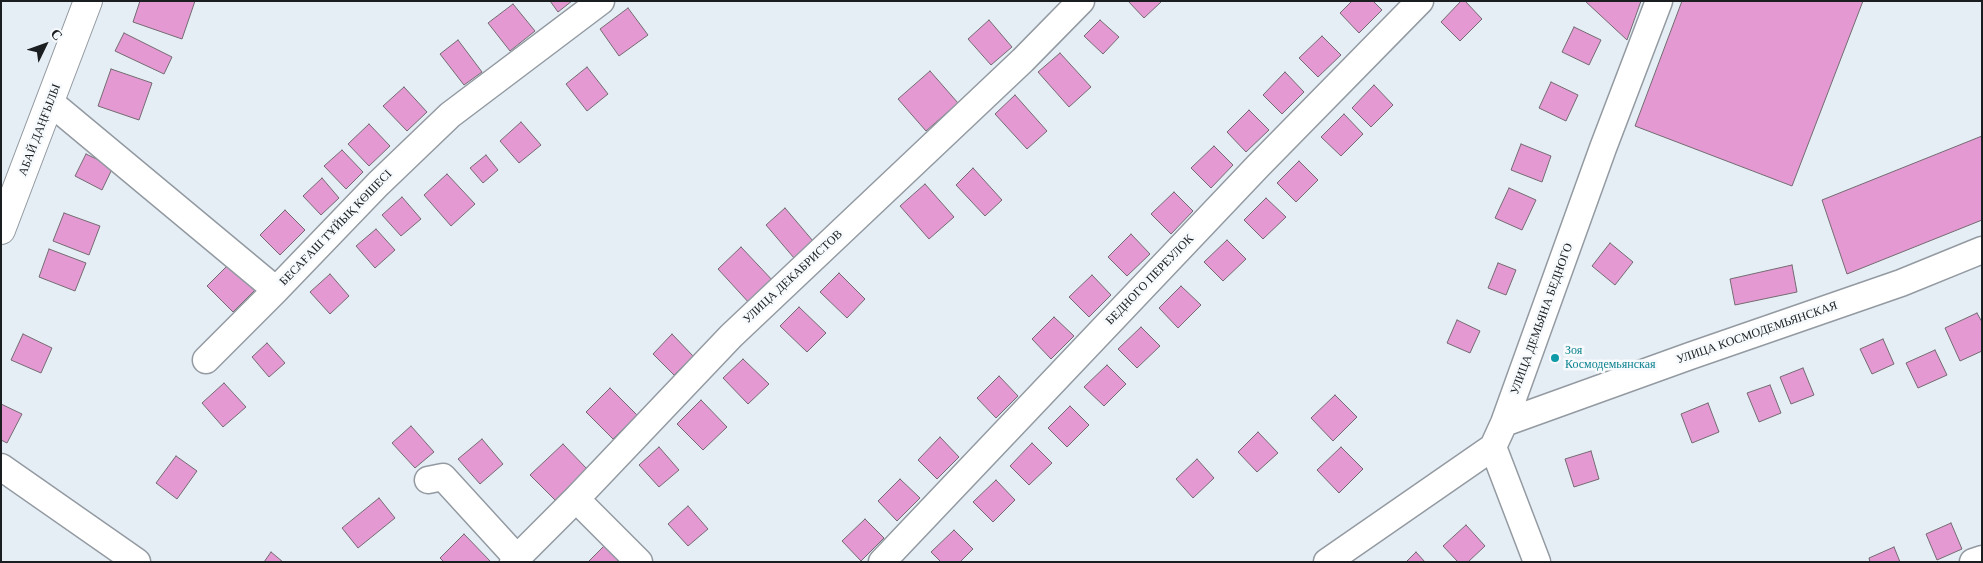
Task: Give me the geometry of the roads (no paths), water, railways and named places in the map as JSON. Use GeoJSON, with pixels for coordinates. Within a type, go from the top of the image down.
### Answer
{"type":"FeatureCollection","features":[{"type":"Feature","properties":{"kind":"street","name":"АБАЙ ДАҢҒЫЛЫ"},"geometry":{"type":"LineString","coordinates":[[1,230],[88,1]]}},
{"type":"Feature","properties":{"kind":"street","name":"БЕСАҒАШ ТҰЙЫҚ КӨШЕСІ"},"geometry":{"type":"LineString","coordinates":[[50,102],[276,290],[378,184],[450,115],[601,1]]}},
{"type":"Feature","properties":{"kind":"street","name":"УЛИЦА ДЕКАБРИСТОВ"},"geometry":{"type":"LineString","coordinates":[[515,560],[576,499],[731,336],[1023,60],[1081,1]]}},
{"type":"Feature","properties":{"kind":"street","name":"БЕДНОГО ПЕРЕУЛОК"},"geometry":{"type":"LineString","coordinates":[[882,562],[1258,166],[1420,1]]}},
{"type":"Feature","properties":{"kind":"street","name":"УЛИЦА ДЕМЬЯНА БЕДНОГО"},"geometry":{"type":"LineString","coordinates":[[1327,562],[1493,446],[1504,423],[1603,148],[1660,1]]}},
{"type":"Feature","properties":{"kind":"street","name":"УЛИЦА КОСМОДЕМЬЯНСКАЯ"},"geometry":{"type":"LineString","coordinates":[[1504,423],[1901,283],[1982,250]]}},
{"type":"Feature","properties":{"kind":"street"},"geometry":{"type":"LineString","coordinates":[[206,360],[276,290]]}},
{"type":"Feature","properties":{"kind":"street"},"geometry":{"type":"LineString","coordinates":[[1493,446],[1537,562]]}},
{"type":"Feature","properties":{"kind":"street"},"geometry":{"type":"LineString","coordinates":[[1,467],[137,562]]}},
{"type":"Feature","properties":{"kind":"street"},"geometry":{"type":"LineString","coordinates":[[428,480],[443,477],[515,560]]}},
{"type":"Feature","properties":{"kind":"street"},"geometry":{"type":"LineString","coordinates":[[576,499],[639,562]]}},
{"type":"Feature","properties":{"kind":"street"},"geometry":{"type":"LineString","coordinates":[[1973,562],[1982,559]]}},
{"type":"Feature","properties":{"kind":"place","name":"Зоя Космодемьянская"},"geometry":{"type":"Point","coordinates":[1555,358]}}]}
